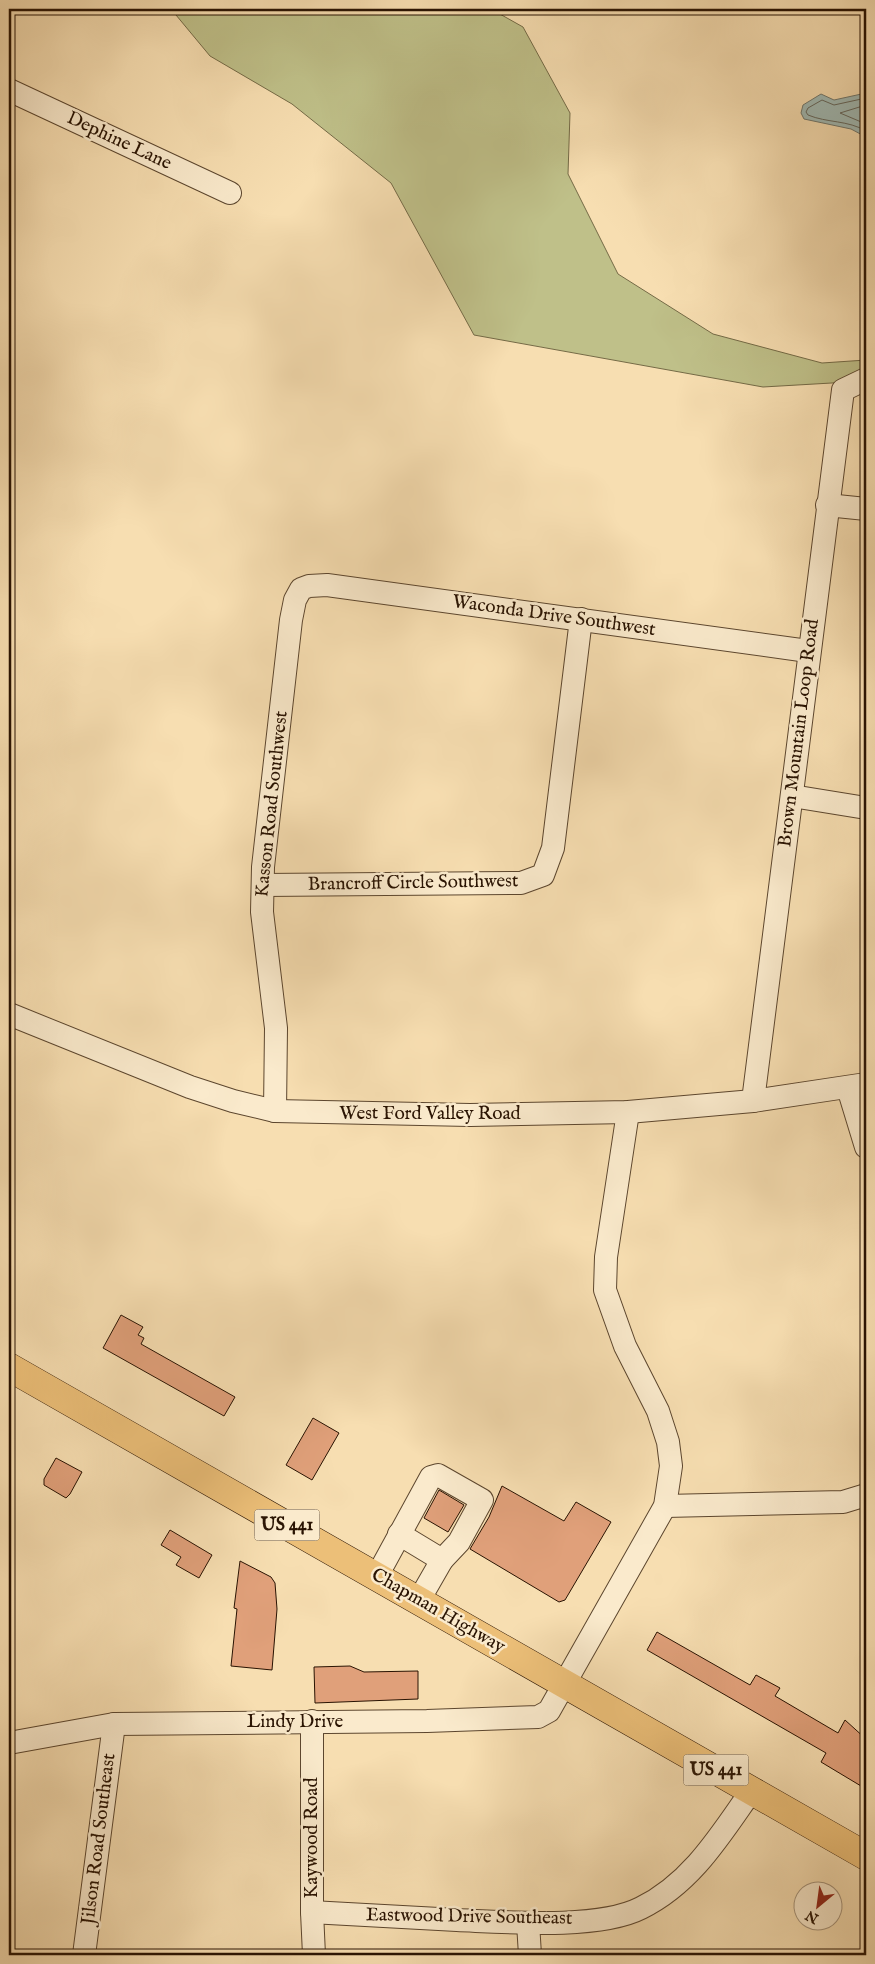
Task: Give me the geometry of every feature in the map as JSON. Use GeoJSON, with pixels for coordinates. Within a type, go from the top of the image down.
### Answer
{"type":"FeatureCollection","features":[{"type":"Feature","properties":{"kind":"highway","name":"Chapman Highway"},"geometry":{"type":"LineString","coordinates":[[9,1367],[866,1856]]}},
{"type":"Feature","properties":{"kind":"street","name":"Dephine Lane"},"geometry":{"type":"LineString","coordinates":[[9,90],[230,192]]}},
{"type":"Feature","properties":{"kind":"street","name":"Brown Mountain Loop Road"},"geometry":{"type":"LineString","coordinates":[[753,1101],[792,796],[808,651],[843,390],[866,379]]}},
{"type":"Feature","properties":{"kind":"street"},"geometry":{"type":"LineString","coordinates":[[827,505],[866,509]]}},
{"type":"Feature","properties":{"kind":"street","name":"Waconda Drive Southwest"},"geometry":{"type":"LineString","coordinates":[[301,589],[309,586],[327,585],[808,651]]}},
{"type":"Feature","properties":{"kind":"street","name":"Kasson Road Southwest"},"geometry":{"type":"LineString","coordinates":[[275,1111],[276,1028],[262,912],[263,867],[291,620],[295,600],[301,589]]}},
{"type":"Feature","properties":{"kind":"street","name":"Brancroff Circle Southwest"},"geometry":{"type":"LineString","coordinates":[[263,885],[521,883],[543,875],[553,848],[581,619]]}},
{"type":"Feature","properties":{"kind":"street"},"geometry":{"type":"LineString","coordinates":[[792,796],[866,808]]}},
{"type":"Feature","properties":{"kind":"street","name":"West Ford Valley Road"},"geometry":{"type":"LineString","coordinates":[[9,1014],[190,1087],[233,1102],[275,1111],[441,1115],[628,1112],[753,1101],[857,1086]]}},
{"type":"Feature","properties":{"kind":"street"},"geometry":{"type":"LineString","coordinates":[[857,1086],[866,1147]]}},
{"type":"Feature","properties":{"kind":"street"},"geometry":{"type":"LineString","coordinates":[[628,1112],[606,1257],[605,1290],[625,1346],[658,1411],[668,1442],[671,1466],[665,1506],[843,1502],[866,1495]]}},
{"type":"Feature","properties":{"kind":"street"},"geometry":{"type":"LineString","coordinates":[[376,1576],[431,1477],[438,1475],[482,1500],[459,1542],[442,1560],[419,1600]]}},
{"type":"Feature","properties":{"kind":"street","name":"Lindy Drive"},"geometry":{"type":"LineString","coordinates":[[9,1743],[114,1724],[427,1721],[538,1717],[553,1706],[665,1506]]}},
{"type":"Feature","properties":{"kind":"street"},"geometry":{"type":"LineString","coordinates":[[399,1534],[442,1560]]}},
{"type":"Feature","properties":{"kind":"street","name":"Kaywood Road"},"geometry":{"type":"LineString","coordinates":[[312,1722],[312,1912],[314,1955]]}},
{"type":"Feature","properties":{"kind":"street","name":"Jilson Road Southeast"},"geometry":{"type":"LineString","coordinates":[[84,1955],[114,1724]]}},
{"type":"Feature","properties":{"kind":"street","name":"Eastwood Drive Southeast"},"geometry":{"type":"LineString","coordinates":[[312,1912],[528,1923],[602,1919],[641,1908],[681,1881],[710,1850],[752,1790]]}},
{"type":"Feature","properties":{"kind":"street"},"geometry":{"type":"LineString","coordinates":[[528,1923],[530,1955]]}},
{"type":"Feature","properties":{"kind":"green space"},"geometry":{"type":"Polygon","coordinates":[[[171,9],[491,9],[523,27],[570,113],[568,174],[618,274],[713,334],[822,363],[866,360],[866,381],[763,387],[474,335],[391,183],[292,104],[210,56],[171,9]]]}},
{"type":"Feature","properties":{"kind":"water"},"geometry":{"type":"Polygon","coordinates":[[[866,93],[866,137],[851,129],[804,119],[801,113],[803,105],[821,94],[834,100],[866,93]]]}},
{"type":"Feature","properties":{"kind":"building"},"geometry":{"type":"Polygon","coordinates":[[[121,1315],[143,1327],[138,1335],[144,1338],[141,1344],[235,1397],[224,1416],[103,1348],[121,1315]]]}},
{"type":"Feature","properties":{"kind":"building"},"geometry":{"type":"Polygon","coordinates":[[[313,1418],[339,1433],[312,1480],[286,1465],[313,1418]]]}},
{"type":"Feature","properties":{"kind":"building"},"geometry":{"type":"Polygon","coordinates":[[[56,1458],[82,1472],[66,1498],[44,1485],[44,1479],[56,1458]]]}},
{"type":"Feature","properties":{"kind":"building"},"geometry":{"type":"Polygon","coordinates":[[[502,1486],[564,1521],[576,1502],[611,1522],[565,1600],[559,1602],[470,1549],[489,1517],[502,1486]]]}},
{"type":"Feature","properties":{"kind":"building"},"geometry":{"type":"Polygon","coordinates":[[[439,1490],[464,1505],[448,1532],[424,1518],[439,1490]]]}},
{"type":"Feature","properties":{"kind":"building"},"geometry":{"type":"Polygon","coordinates":[[[170,1530],[212,1555],[199,1578],[176,1565],[181,1557],[161,1545],[170,1530]]]}},
{"type":"Feature","properties":{"kind":"building"},"geometry":{"type":"Polygon","coordinates":[[[240,1561],[271,1577],[275,1583],[277,1609],[272,1670],[231,1666],[237,1609],[234,1608],[240,1561]]]}},
{"type":"Feature","properties":{"kind":"building"},"geometry":{"type":"Polygon","coordinates":[[[657,1632],[750,1685],[756,1675],[780,1688],[775,1696],[838,1733],[845,1720],[866,1739],[866,1789],[821,1762],[826,1753],[647,1650],[657,1632]]]}},
{"type":"Feature","properties":{"kind":"building"},"geometry":{"type":"Polygon","coordinates":[[[350,1666],[364,1672],[418,1671],[418,1699],[315,1703],[314,1667],[350,1666]]]}}]}
